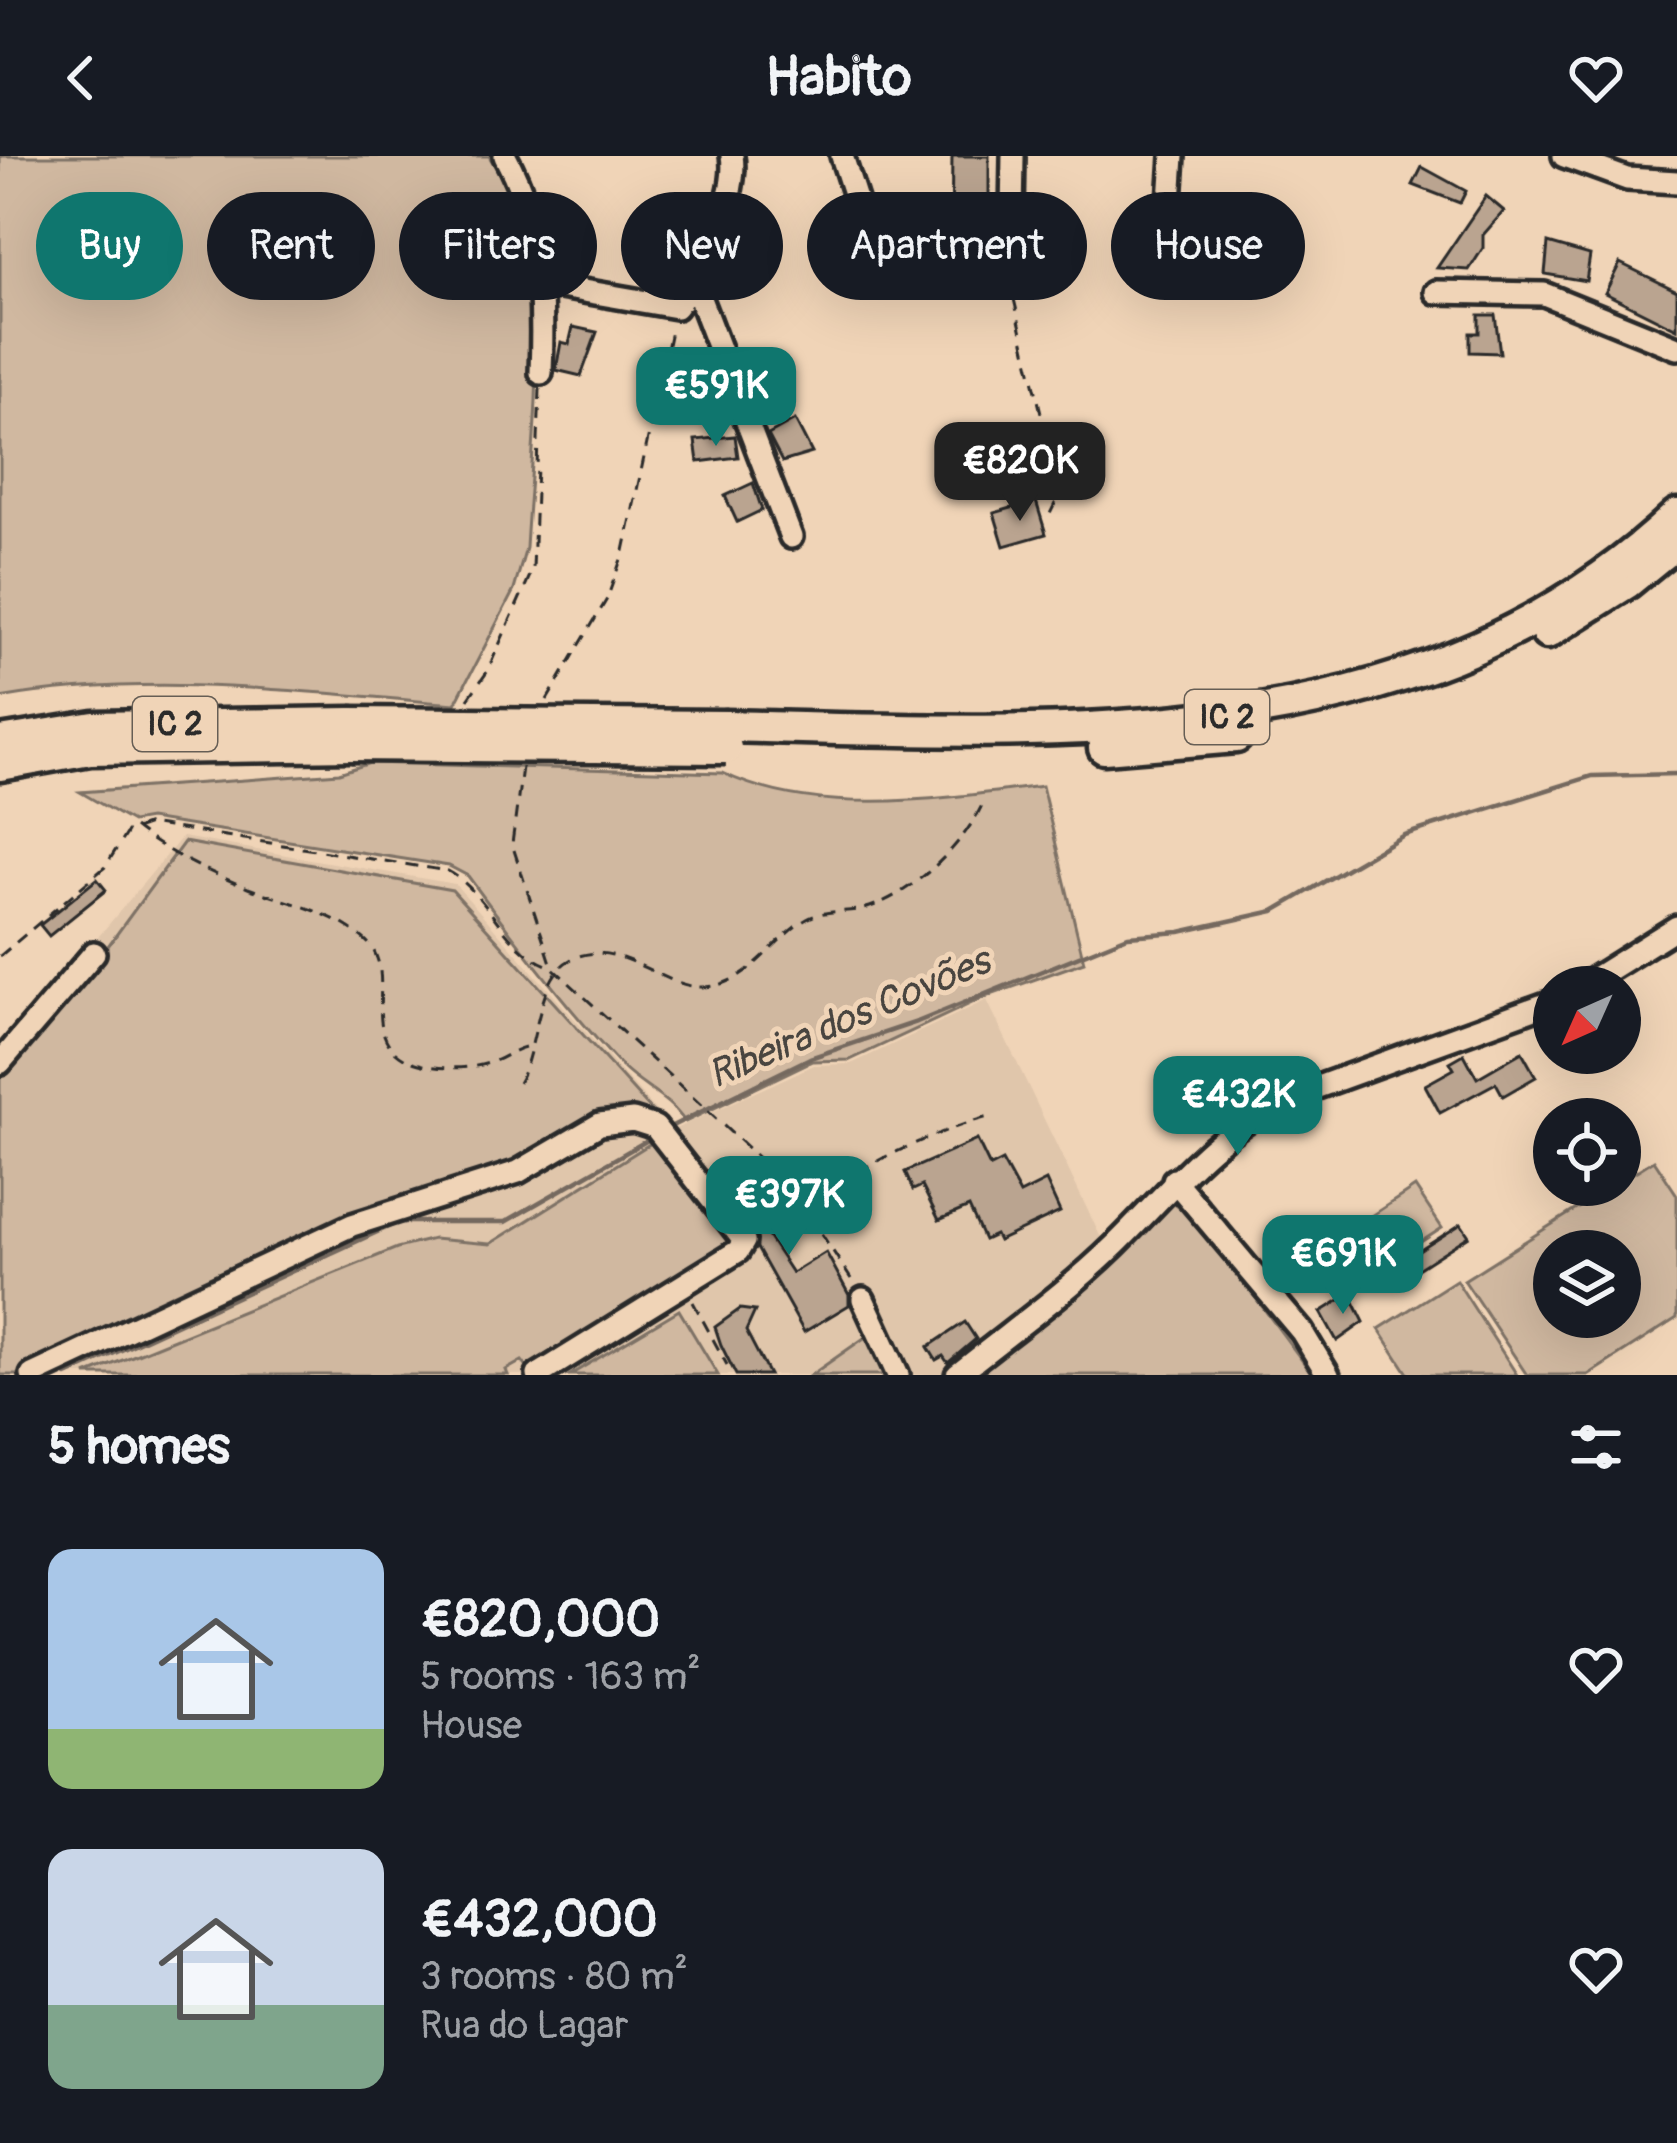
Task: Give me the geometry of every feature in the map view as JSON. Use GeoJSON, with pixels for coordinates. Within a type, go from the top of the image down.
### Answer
{"type":"FeatureCollection","features":[{"type":"Feature","properties":{"kind":"highway","name":"IC 2"},"geometry":{"type":"LineString","coordinates":[[726,737],[1102,728],[1282,710],[1430,667],[1489,641],[1614,566],[1677,515]]}},
{"type":"Feature","properties":{"kind":"highway","name":"IC 2"},"geometry":{"type":"LineString","coordinates":[[0,742],[94,727],[1109,748],[1288,729],[1371,708],[1500,658],[1628,582],[1677,542]]}},
{"type":"Feature","properties":{"kind":"highway","name":"IC 2"},"geometry":{"type":"LineString","coordinates":[[0,765],[90,749],[351,734]]}},
{"type":"Feature","properties":{"kind":"street"},"geometry":{"type":"LineString","coordinates":[[505,156],[521,192]]}},
{"type":"Feature","properties":{"kind":"street"},"geometry":{"type":"LineString","coordinates":[[730,192],[732,156]]}},
{"type":"Feature","properties":{"kind":"street"},"geometry":{"type":"LineString","coordinates":[[842,156],[854,192]]}},
{"type":"Feature","properties":{"kind":"street"},"geometry":{"type":"LineString","coordinates":[[1012,192],[1013,156]]}},
{"type":"Feature","properties":{"kind":"street"},"geometry":{"type":"LineString","coordinates":[[1170,192],[1172,156]]}},
{"type":"Feature","properties":{"kind":"street"},"geometry":{"type":"LineString","coordinates":[[1564,156],[1677,182]]}},
{"type":"Feature","properties":{"kind":"street"},"geometry":{"type":"LineString","coordinates":[[1436,292],[1544,294],[1677,348]]}},
{"type":"Feature","properties":{"kind":"street"},"geometry":{"type":"LineString","coordinates":[[597,293],[676,307],[681,300]]}},
{"type":"Feature","properties":{"kind":"street"},"geometry":{"type":"LineString","coordinates":[[541,373],[543,300]]}},
{"type":"Feature","properties":{"kind":"street"},"geometry":{"type":"LineString","coordinates":[[700,300],[791,537]]}},
{"type":"Feature","properties":{"kind":"street"},"geometry":{"type":"LineString","coordinates":[[1615,966],[1677,927]]}},
{"type":"Feature","properties":{"kind":"street"},"geometry":{"type":"LineString","coordinates":[[0,1064],[94,953]]}},
{"type":"Feature","properties":{"kind":"street"},"geometry":{"type":"LineString","coordinates":[[957,1375],[1072,1284],[1215,1139],[1282,1100],[1533,1009]]}},
{"type":"Feature","properties":{"kind":"street"},"geometry":{"type":"LineString","coordinates":[[32,1375],[352,1225],[518,1172],[600,1124],[633,1120],[660,1131],[744,1241],[738,1251],[538,1375]]}},
{"type":"Feature","properties":{"kind":"street"},"geometry":{"type":"LineString","coordinates":[[1174,1180],[1302,1332],[1328,1375]]}},
{"type":"Feature","properties":{"kind":"street"},"geometry":{"type":"LineString","coordinates":[[863,1299],[898,1375]]}},
{"type":"Feature","properties":{"kind":"path"},"geometry":{"type":"LineString","coordinates":[[1016,300],[1060,493],[1050,514]]}},
{"type":"Feature","properties":{"kind":"path"},"geometry":{"type":"LineString","coordinates":[[531,712],[549,699],[607,599],[624,551],[676,307]]}},
{"type":"Feature","properties":{"kind":"path"},"geometry":{"type":"LineString","coordinates":[[464,706],[487,672],[533,569],[541,373]]}},
{"type":"Feature","properties":{"kind":"path"},"geometry":{"type":"LineString","coordinates":[[524,754],[512,844],[552,967]]}},
{"type":"Feature","properties":{"kind":"path"},"geometry":{"type":"LineString","coordinates":[[518,1084],[527,1047],[566,962],[579,957],[631,958],[682,986],[729,982],[818,914],[859,910],[897,894],[951,850],[982,803]]}},
{"type":"Feature","properties":{"kind":"path"},"geometry":{"type":"LineString","coordinates":[[0,956],[105,867],[134,827],[149,824],[448,871],[464,880],[521,954],[552,967],[793,1190],[863,1299]]}},
{"type":"Feature","properties":{"kind":"path"},"geometry":{"type":"LineString","coordinates":[[134,827],[246,886],[332,918],[370,944],[377,956],[380,1029],[385,1042],[406,1059],[422,1065],[477,1065],[527,1047]]}},
{"type":"Feature","properties":{"kind":"path"},"geometry":{"type":"LineString","coordinates":[[810,1213],[821,1194],[899,1152],[966,1120],[994,1116]]}},
{"type":"Feature","properties":{"kind":"path"},"geometry":{"type":"LineString","coordinates":[[684,1284],[728,1365]]}},
{"type":"Feature","properties":{"kind":"shaded area"},"geometry":{"type":"Polygon","coordinates":[[[0,156],[489,156],[507,192],[399,192],[399,300],[534,300],[536,398],[526,548],[514,590],[455,704],[170,685],[56,690],[0,698],[0,156]]]}},
{"type":"Feature","properties":{"kind":"shaded area"},"geometry":{"type":"Polygon","coordinates":[[[370,763],[723,773],[759,787],[838,800],[921,799],[1042,786],[1084,962],[985,997],[850,1060],[812,1061],[685,1122],[601,1044],[468,876],[449,866],[149,819],[132,822],[80,792],[339,773],[370,763]]]}},
{"type":"Feature","properties":{"kind":"shaded area"},"geometry":{"type":"Polygon","coordinates":[[[182,837],[455,884],[673,1130],[814,1065],[851,1064],[987,1000],[1102,1240],[1065,1276],[941,1375],[0,1375],[0,1054],[182,837]]]}},
{"type":"Feature","properties":{"kind":"shaded area"},"geometry":{"type":"Polygon","coordinates":[[[184,842],[452,890],[671,1132],[635,1115],[516,1167],[349,1216],[16,1375],[0,1375],[0,1074],[103,953],[184,842]]]}},
{"type":"Feature","properties":{"kind":"shaded area"},"geometry":{"type":"Polygon","coordinates":[[[656,1140],[734,1245],[526,1366],[522,1361],[506,1370],[508,1375],[86,1375],[397,1248],[433,1239],[490,1244],[656,1140]]]}},
{"type":"Feature","properties":{"kind":"shaded area"},"geometry":{"type":"Polygon","coordinates":[[[1654,1160],[1677,1195],[1677,1318],[1588,1375],[1527,1375],[1464,1280],[1533,1236],[1533,1338],[1641,1338],[1641,1230],[1543,1230],[1581,1206],[1641,1206],[1641,1168],[1654,1160]]]}},
{"type":"Feature","properties":{"kind":"shaded area"},"geometry":{"type":"Polygon","coordinates":[[[1415,1187],[1442,1228],[1363,1280],[1336,1239],[1415,1187]]]}},
{"type":"Feature","properties":{"kind":"shaded area"},"geometry":{"type":"Polygon","coordinates":[[[1169,1200],[1200,1223],[1313,1375],[970,1375],[1169,1200]]]}},
{"type":"Feature","properties":{"kind":"shaded area"},"geometry":{"type":"Polygon","coordinates":[[[1456,1280],[1517,1375],[1409,1375],[1379,1329],[1456,1280]]]}},
{"type":"Feature","properties":{"kind":"shaded area"},"geometry":{"type":"Polygon","coordinates":[[[679,1310],[718,1375],[570,1375],[679,1310]]]}},
{"type":"Feature","properties":{"kind":"shaded area"},"geometry":{"type":"Polygon","coordinates":[[[867,1336],[885,1375],[811,1375],[867,1336]]]}},
{"type":"Feature","properties":{"kind":"building"},"geometry":{"type":"Polygon","coordinates":[[[952,156],[989,156],[989,192],[952,192],[952,156]]]}},
{"type":"Feature","properties":{"kind":"building"},"geometry":{"type":"Polygon","coordinates":[[[1422,167],[1466,191],[1460,203],[1413,185],[1422,167]]]}},
{"type":"Feature","properties":{"kind":"building"},"geometry":{"type":"Polygon","coordinates":[[[1486,196],[1504,211],[1483,235],[1483,248],[1469,270],[1437,268],[1486,196]]]}},
{"type":"Feature","properties":{"kind":"building"},"geometry":{"type":"Polygon","coordinates":[[[1548,243],[1590,255],[1586,281],[1545,274],[1548,243]]]}},
{"type":"Feature","properties":{"kind":"building"},"geometry":{"type":"Polygon","coordinates":[[[1620,263],[1677,291],[1677,329],[1605,293],[1620,263]]]}},
{"type":"Feature","properties":{"kind":"building"},"geometry":{"type":"Polygon","coordinates":[[[1479,315],[1495,315],[1500,353],[1470,352],[1470,333],[1479,333],[1479,315]]]}},
{"type":"Feature","properties":{"kind":"building"},"geometry":{"type":"Polygon","coordinates":[[[573,327],[597,332],[581,376],[556,370],[561,342],[569,344],[573,327]]]}},
{"type":"Feature","properties":{"kind":"building"},"geometry":{"type":"Polygon","coordinates":[[[795,420],[812,453],[782,462],[768,435],[795,420]]]}},
{"type":"Feature","properties":{"kind":"building"},"geometry":{"type":"Polygon","coordinates":[[[735,436],[738,457],[698,462],[695,440],[735,436]]]}},
{"type":"Feature","properties":{"kind":"building"},"geometry":{"type":"Polygon","coordinates":[[[753,483],[762,510],[737,522],[725,496],[753,483]]]}},
{"type":"Feature","properties":{"kind":"building"},"geometry":{"type":"Polygon","coordinates":[[[1036,501],[1046,534],[1004,546],[994,513],[1036,501]]]}},
{"type":"Feature","properties":{"kind":"building"},"geometry":{"type":"Polygon","coordinates":[[[97,879],[106,890],[49,936],[40,925],[97,879]]]}},
{"type":"Feature","properties":{"kind":"building"},"geometry":{"type":"Polygon","coordinates":[[[1522,1052],[1536,1077],[1503,1096],[1496,1083],[1440,1113],[1425,1085],[1454,1069],[1450,1062],[1464,1054],[1477,1078],[1522,1052]]]}},
{"type":"Feature","properties":{"kind":"building"},"geometry":{"type":"Polygon","coordinates":[[[977,1140],[990,1167],[1002,1161],[1020,1194],[1046,1181],[1060,1212],[998,1241],[995,1235],[984,1240],[969,1207],[939,1220],[922,1186],[913,1190],[905,1172],[977,1140]]]}},
{"type":"Feature","properties":{"kind":"building"},"geometry":{"type":"Polygon","coordinates":[[[748,1164],[780,1197],[754,1215],[792,1273],[826,1252],[849,1295],[849,1305],[804,1332],[757,1248],[756,1232],[722,1188],[748,1164]]]}},
{"type":"Feature","properties":{"kind":"building"},"geometry":{"type":"Polygon","coordinates":[[[1461,1224],[1469,1236],[1402,1279],[1394,1267],[1461,1224]]]}},
{"type":"Feature","properties":{"kind":"building"},"geometry":{"type":"Polygon","coordinates":[[[1350,1294],[1364,1322],[1337,1341],[1321,1312],[1350,1294]]]}},
{"type":"Feature","properties":{"kind":"building"},"geometry":{"type":"Polygon","coordinates":[[[740,1309],[755,1311],[746,1331],[769,1375],[736,1375],[721,1345],[715,1327],[740,1309]]]}},
{"type":"Feature","properties":{"kind":"building"},"geometry":{"type":"Polygon","coordinates":[[[965,1322],[976,1339],[948,1363],[943,1356],[936,1360],[928,1347],[965,1322]]]}},
{"type":"Feature","properties":{"kind":"waterway","name":"Ribeira dos Covões"},"geometry":{"type":"LineString","coordinates":[[668,1128],[810,1058],[917,1022],[1128,936],[1180,932],[1274,911],[1404,835],[1592,776],[1677,774]]}},
{"type":"Feature","properties":{"kind":"waterway","name":"Ribeira dos Covões"},"geometry":{"type":"LineString","coordinates":[[67,1375],[399,1222],[505,1222],[653,1137]]}}]}
